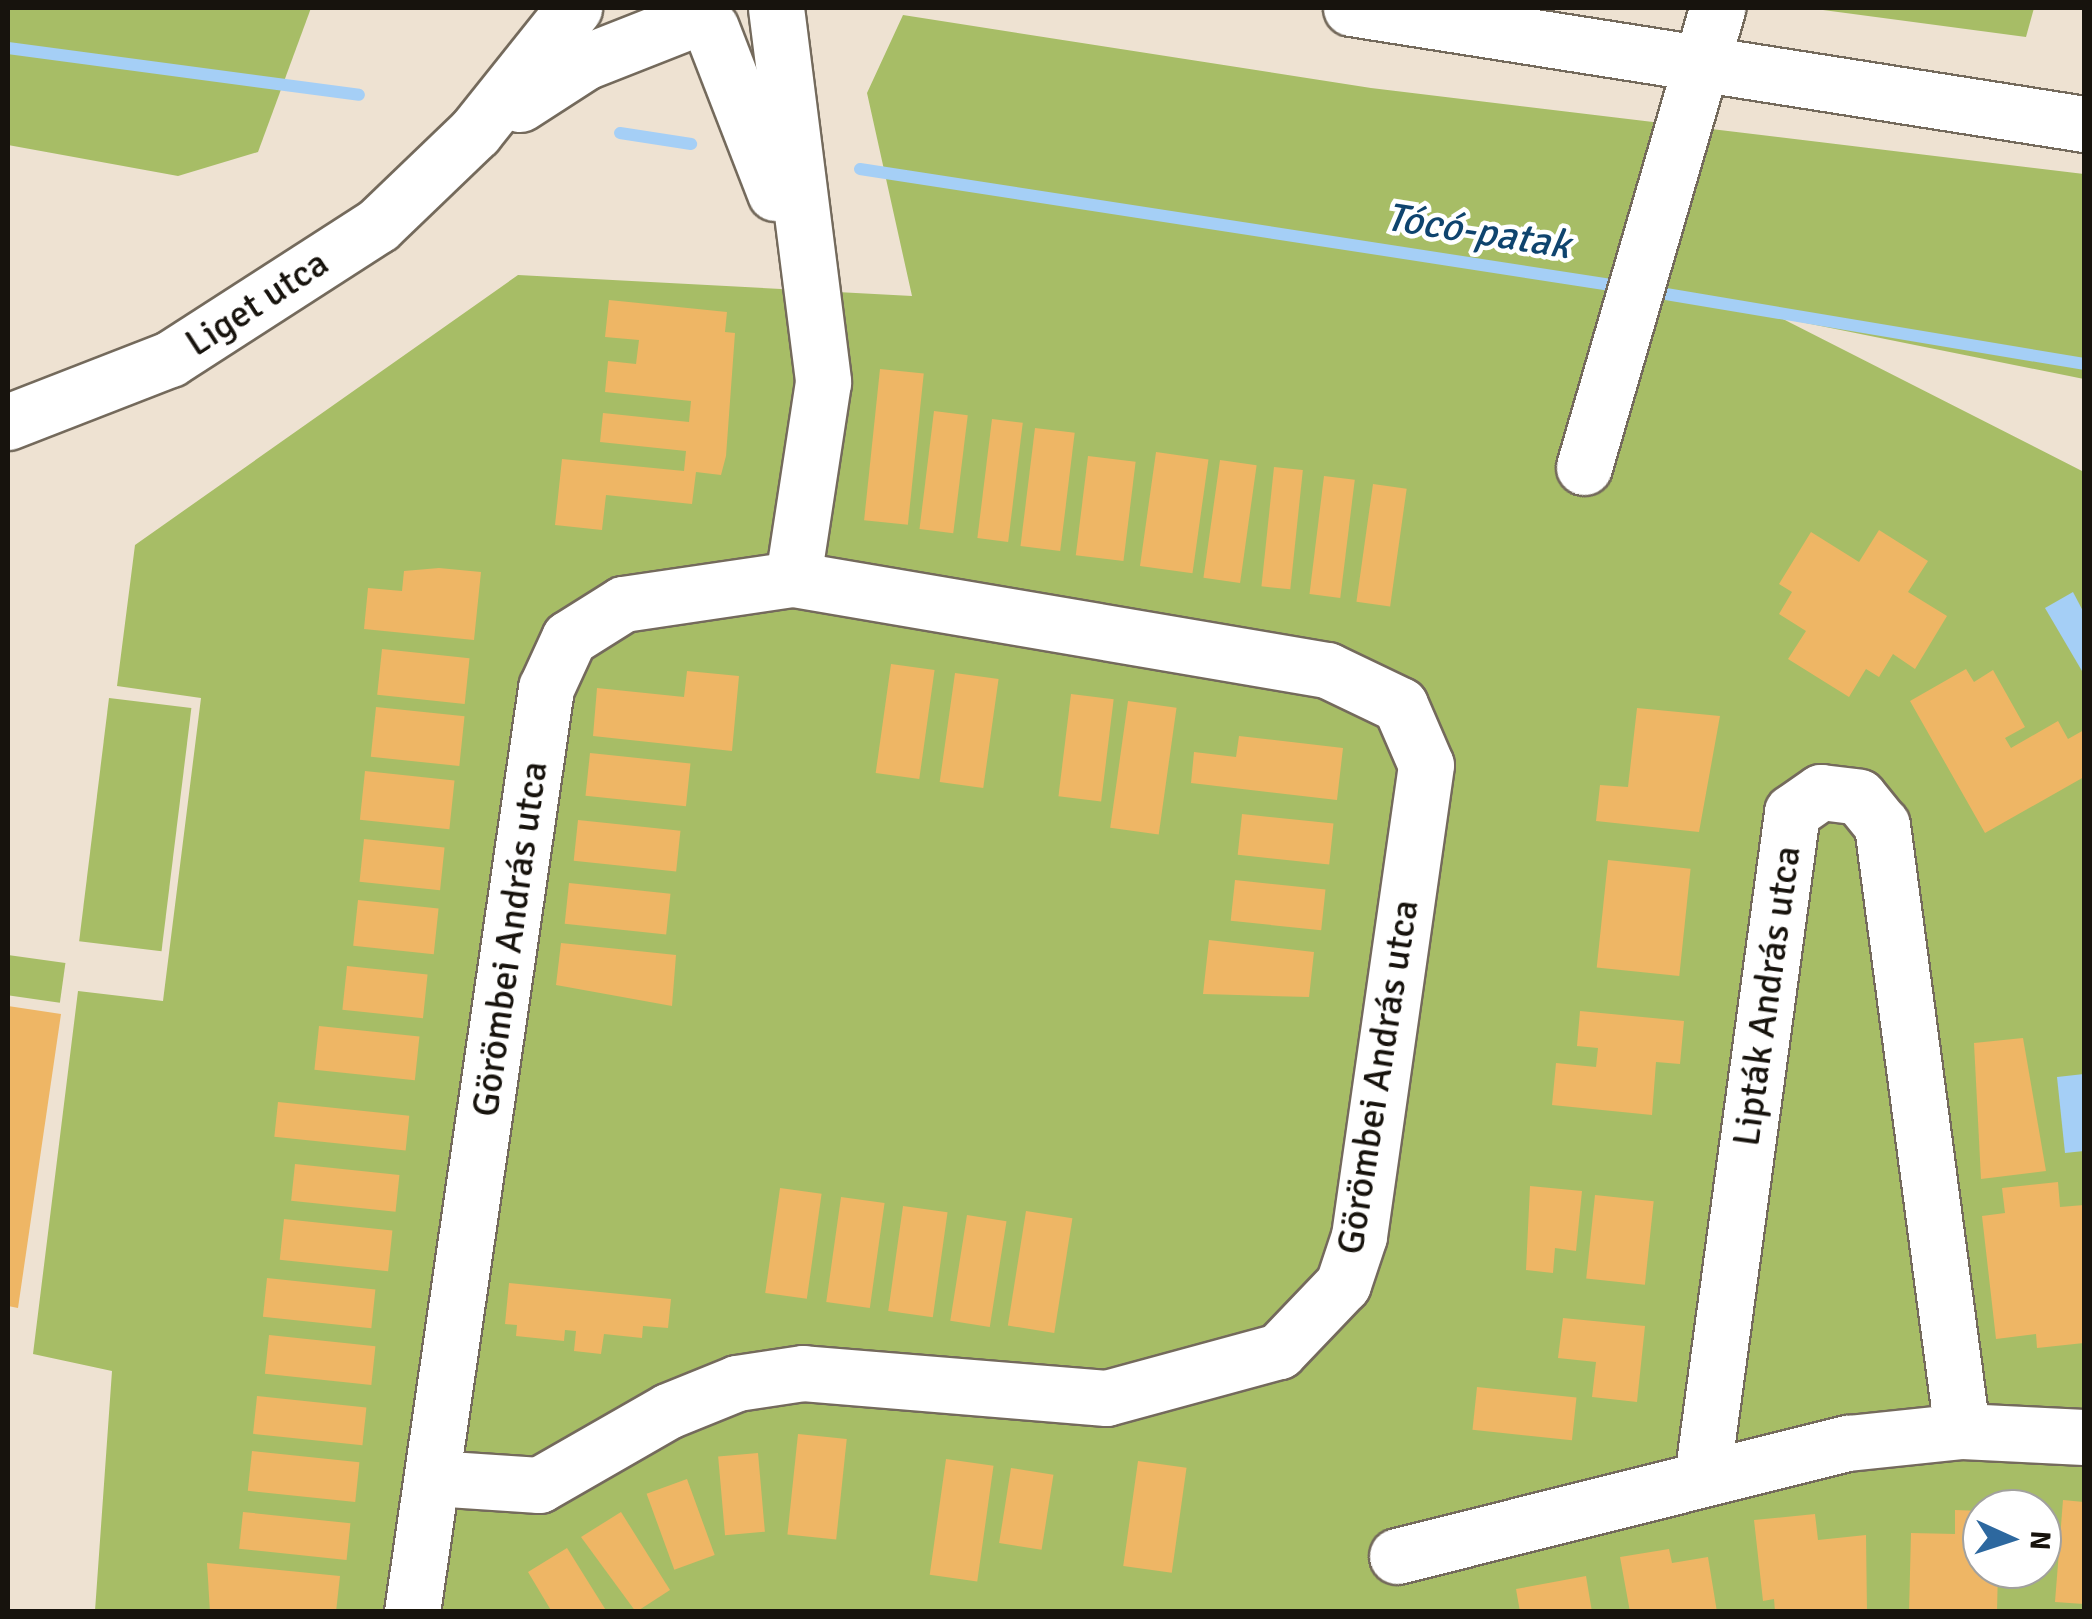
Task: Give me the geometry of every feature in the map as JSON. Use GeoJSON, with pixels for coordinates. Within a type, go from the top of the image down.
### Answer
{"type":"FeatureCollection","features":[{"type":"Feature","properties":{"kind":"street","name":"Liget utca"},"geometry":{"type":"LineString","coordinates":[[8,422],[170,359],[378,226],[475,132],[574,8]]}},
{"type":"Feature","properties":{"kind":"street","name":"Liget utca"},"geometry":{"type":"LineString","coordinates":[[475,132],[585,62],[677,20],[773,8]]}},
{"type":"Feature","properties":{"kind":"street"},"geometry":{"type":"LineString","coordinates":[[773,8],[803,274],[824,382],[793,579]]}},
{"type":"Feature","properties":{"kind":"street"},"geometry":{"type":"LineString","coordinates":[[1351,8],[1709,32],[2084,124]]}},
{"type":"Feature","properties":{"kind":"street"},"geometry":{"type":"LineString","coordinates":[[677,20],[803,274]]}},
{"type":"Feature","properties":{"kind":"street"},"geometry":{"type":"LineString","coordinates":[[1584,467],[1709,32]]}},
{"type":"Feature","properties":{"kind":"street","name":"Görömbei András utca"},"geometry":{"type":"LineString","coordinates":[[412,1612],[546,688],[569,638],[623,604],[793,579],[1326,670],[1400,705],[1426,765],[1359,1236],[1343,1284],[1278,1351],[1138,1391],[1025,1397],[803,1373],[738,1383],[668,1410],[551,1482],[433,1478]]}},
{"type":"Feature","properties":{"kind":"street","name":"Lipták András utca"},"geometry":{"type":"LineString","coordinates":[[1702,1478],[1792,812],[1820,792],[1858,797],[1882,825],[1962,1431]]}},
{"type":"Feature","properties":{"kind":"street"},"geometry":{"type":"LineString","coordinates":[[1397,1556],[1848,1443],[1962,1431],[2084,1438]]}},
{"type":"Feature","properties":{"kind":"green space"},"geometry":{"type":"Polygon","coordinates":[[[8,8],[311,8],[258,152],[178,176],[8,145],[8,8]]]}},
{"type":"Feature","properties":{"kind":"green space"},"geometry":{"type":"Polygon","coordinates":[[[1808,8],[2034,8],[2026,37],[1808,8]]]}},
{"type":"Feature","properties":{"kind":"green space"},"geometry":{"type":"Polygon","coordinates":[[[903,15],[1371,88],[2084,174],[2084,379],[1781,318],[2084,472],[2084,1611],[95,1611],[112,1371],[33,1354],[78,991],[163,1001],[201,698],[117,686],[135,545],[518,275],[912,296],[867,93],[903,15]]]}},
{"type":"Feature","properties":{"kind":"green space"},"geometry":{"type":"Polygon","coordinates":[[[109,698],[191,708],[162,951],[79,941],[109,698]]]}},
{"type":"Feature","properties":{"kind":"green space"},"geometry":{"type":"Polygon","coordinates":[[[8,955],[65,963],[60,1003],[8,995],[8,955]]]}},
{"type":"Feature","properties":{"kind":"water"},"geometry":{"type":"Polygon","coordinates":[[[2073,592],[2084,613],[2082,671],[2045,608],[2073,592]]]}},
{"type":"Feature","properties":{"kind":"water"},"geometry":{"type":"Polygon","coordinates":[[[2084,1074],[2084,1151],[2065,1153],[2057,1077],[2084,1074]]]}},
{"type":"Feature","properties":{"kind":"building"},"geometry":{"type":"Polygon","coordinates":[[[609,300],[727,312],[725,332],[735,333],[726,456],[721,475],[696,472],[692,504],[606,495],[602,530],[555,525],[562,459],[684,471],[686,451],[600,442],[603,413],[689,422],[691,401],[605,392],[608,361],[636,364],[639,340],[605,337],[609,300]]]}},
{"type":"Feature","properties":{"kind":"building"},"geometry":{"type":"Polygon","coordinates":[[[880,369],[924,374],[908,525],[864,520],[880,369]]]}},
{"type":"Feature","properties":{"kind":"building"},"geometry":{"type":"Polygon","coordinates":[[[934,411],[968,415],[953,533],[919,529],[934,411]]]}},
{"type":"Feature","properties":{"kind":"building"},"geometry":{"type":"Polygon","coordinates":[[[992,419],[1023,423],[1008,542],[977,538],[992,419]]]}},
{"type":"Feature","properties":{"kind":"building"},"geometry":{"type":"Polygon","coordinates":[[[1035,428],[1075,433],[1060,551],[1020,546],[1035,428]]]}},
{"type":"Feature","properties":{"kind":"building"},"geometry":{"type":"Polygon","coordinates":[[[1156,452],[1208,459],[1192,573],[1140,566],[1156,452]]]}},
{"type":"Feature","properties":{"kind":"building"},"geometry":{"type":"Polygon","coordinates":[[[1088,456],[1136,462],[1123,561],[1076,555],[1088,456]]]}},
{"type":"Feature","properties":{"kind":"building"},"geometry":{"type":"Polygon","coordinates":[[[1220,460],[1257,465],[1240,583],[1203,578],[1220,460]]]}},
{"type":"Feature","properties":{"kind":"building"},"geometry":{"type":"Polygon","coordinates":[[[1274,467],[1303,470],[1290,589],[1261,586],[1274,467]]]}},
{"type":"Feature","properties":{"kind":"building"},"geometry":{"type":"Polygon","coordinates":[[[1324,476],[1355,480],[1340,598],[1309,594],[1324,476]]]}},
{"type":"Feature","properties":{"kind":"building"},"geometry":{"type":"Polygon","coordinates":[[[1373,484],[1407,489],[1390,607],[1356,602],[1373,484]]]}},
{"type":"Feature","properties":{"kind":"building"},"geometry":{"type":"Polygon","coordinates":[[[1879,530],[1928,561],[1908,592],[1947,616],[1915,669],[1893,654],[1879,677],[1866,669],[1849,697],[1788,659],[1806,631],[1779,614],[1792,592],[1779,584],[1811,532],[1859,562],[1879,530]]]}},
{"type":"Feature","properties":{"kind":"building"},"geometry":{"type":"Polygon","coordinates":[[[439,568],[481,572],[474,640],[364,629],[368,588],[402,591],[404,571],[439,568]]]}},
{"type":"Feature","properties":{"kind":"building"},"geometry":{"type":"Polygon","coordinates":[[[382,649],[470,658],[465,704],[377,695],[382,649]]]}},
{"type":"Feature","properties":{"kind":"building"},"geometry":{"type":"Polygon","coordinates":[[[891,664],[935,670],[919,779],[876,773],[891,664]]]}},
{"type":"Feature","properties":{"kind":"building"},"geometry":{"type":"Polygon","coordinates":[[[1966,669],[1974,682],[1993,670],[2025,727],[2005,738],[2011,748],[2058,721],[2068,739],[2084,730],[2084,777],[1985,833],[1910,701],[1966,669]]]}},
{"type":"Feature","properties":{"kind":"building"},"geometry":{"type":"Polygon","coordinates":[[[687,671],[739,676],[732,751],[593,736],[597,688],[684,697],[687,671]]]}},
{"type":"Feature","properties":{"kind":"building"},"geometry":{"type":"Polygon","coordinates":[[[955,673],[999,679],[983,788],[940,782],[955,673]]]}},
{"type":"Feature","properties":{"kind":"building"},"geometry":{"type":"Polygon","coordinates":[[[1071,694],[1114,699],[1101,801],[1058,796],[1071,694]]]}},
{"type":"Feature","properties":{"kind":"building"},"geometry":{"type":"Polygon","coordinates":[[[1128,701],[1177,708],[1159,835],[1110,828],[1128,701]]]}},
{"type":"Feature","properties":{"kind":"building"},"geometry":{"type":"Polygon","coordinates":[[[376,707],[465,716],[459,766],[371,757],[376,707]]]}},
{"type":"Feature","properties":{"kind":"building"},"geometry":{"type":"Polygon","coordinates":[[[1637,708],[1720,716],[1699,832],[1596,821],[1600,785],[1628,787],[1637,708]]]}},
{"type":"Feature","properties":{"kind":"building"},"geometry":{"type":"Polygon","coordinates":[[[1239,736],[1343,748],[1337,800],[1191,783],[1194,752],[1236,757],[1239,736]]]}},
{"type":"Feature","properties":{"kind":"building"},"geometry":{"type":"Polygon","coordinates":[[[590,753],[690,764],[686,806],[586,796],[590,753]]]}},
{"type":"Feature","properties":{"kind":"building"},"geometry":{"type":"Polygon","coordinates":[[[365,771],[455,780],[449,829],[360,820],[365,771]]]}},
{"type":"Feature","properties":{"kind":"building"},"geometry":{"type":"Polygon","coordinates":[[[1242,814],[1333,824],[1329,864],[1238,855],[1242,814]]]}},
{"type":"Feature","properties":{"kind":"building"},"geometry":{"type":"Polygon","coordinates":[[[578,820],[680,831],[676,872],[574,861],[578,820]]]}},
{"type":"Feature","properties":{"kind":"building"},"geometry":{"type":"Polygon","coordinates":[[[364,839],[445,847],[440,890],[360,882],[364,839]]]}},
{"type":"Feature","properties":{"kind":"building"},"geometry":{"type":"Polygon","coordinates":[[[1608,860],[1691,869],[1679,976],[1597,967],[1608,860]]]}},
{"type":"Feature","properties":{"kind":"building"},"geometry":{"type":"Polygon","coordinates":[[[1235,880],[1326,890],[1321,930],[1231,921],[1235,880]]]}},
{"type":"Feature","properties":{"kind":"building"},"geometry":{"type":"Polygon","coordinates":[[[569,883],[670,894],[666,934],[565,924],[569,883]]]}},
{"type":"Feature","properties":{"kind":"building"},"geometry":{"type":"Polygon","coordinates":[[[358,900],[439,908],[434,954],[353,946],[358,900]]]}},
{"type":"Feature","properties":{"kind":"building"},"geometry":{"type":"Polygon","coordinates":[[[1209,940],[1314,952],[1309,997],[1203,994],[1209,940]]]}},
{"type":"Feature","properties":{"kind":"building"},"geometry":{"type":"Polygon","coordinates":[[[561,943],[676,955],[672,1006],[556,985],[561,943]]]}},
{"type":"Feature","properties":{"kind":"building"},"geometry":{"type":"Polygon","coordinates":[[[347,966],[428,974],[423,1018],[342,1010],[347,966]]]}},
{"type":"Feature","properties":{"kind":"building"},"geometry":{"type":"Polygon","coordinates":[[[8,1006],[61,1014],[18,1308],[8,1306],[8,1006]]]}},
{"type":"Feature","properties":{"kind":"building"},"geometry":{"type":"Polygon","coordinates":[[[1580,1011],[1684,1021],[1680,1064],[1656,1062],[1652,1115],[1552,1105],[1556,1063],[1596,1067],[1598,1048],[1577,1046],[1580,1011]]]}},
{"type":"Feature","properties":{"kind":"building"},"geometry":{"type":"Polygon","coordinates":[[[319,1026],[419,1037],[415,1080],[314,1070],[319,1026]]]}},
{"type":"Feature","properties":{"kind":"building"},"geometry":{"type":"Polygon","coordinates":[[[2023,1038],[2046,1171],[1981,1179],[1974,1043],[2023,1038]]]}},
{"type":"Feature","properties":{"kind":"building"},"geometry":{"type":"Polygon","coordinates":[[[278,1102],[409,1116],[406,1151],[274,1137],[278,1102]]]}},
{"type":"Feature","properties":{"kind":"building"},"geometry":{"type":"Polygon","coordinates":[[[295,1164],[399,1175],[396,1212],[291,1201],[295,1164]]]}},
{"type":"Feature","properties":{"kind":"building"},"geometry":{"type":"Polygon","coordinates":[[[2058,1182],[2060,1207],[2084,1205],[2084,1343],[2037,1348],[2036,1334],[1996,1339],[1982,1216],[2005,1213],[2002,1188],[2058,1182]]]}},
{"type":"Feature","properties":{"kind":"building"},"geometry":{"type":"Polygon","coordinates":[[[1530,1186],[1582,1191],[1576,1251],[1555,1248],[1553,1273],[1526,1270],[1530,1186]]]}},
{"type":"Feature","properties":{"kind":"building"},"geometry":{"type":"Polygon","coordinates":[[[780,1188],[822,1194],[807,1299],[765,1293],[780,1188]]]}},
{"type":"Feature","properties":{"kind":"building"},"geometry":{"type":"Polygon","coordinates":[[[1595,1195],[1654,1201],[1645,1285],[1586,1279],[1595,1195]]]}},
{"type":"Feature","properties":{"kind":"building"},"geometry":{"type":"Polygon","coordinates":[[[841,1197],[885,1203],[870,1308],[826,1302],[841,1197]]]}},
{"type":"Feature","properties":{"kind":"building"},"geometry":{"type":"Polygon","coordinates":[[[903,1206],[948,1212],[933,1317],[888,1311],[903,1206]]]}},
{"type":"Feature","properties":{"kind":"building"},"geometry":{"type":"Polygon","coordinates":[[[1026,1211],[1072,1218],[1054,1333],[1008,1326],[1026,1211]]]}},
{"type":"Feature","properties":{"kind":"building"},"geometry":{"type":"Polygon","coordinates":[[[967,1215],[1007,1221],[990,1327],[950,1321],[967,1215]]]}},
{"type":"Feature","properties":{"kind":"building"},"geometry":{"type":"Polygon","coordinates":[[[284,1219],[392,1230],[388,1271],[280,1260],[284,1219]]]}},
{"type":"Feature","properties":{"kind":"building"},"geometry":{"type":"Polygon","coordinates":[[[267,1278],[375,1289],[371,1328],[263,1317],[267,1278]]]}},
{"type":"Feature","properties":{"kind":"building"},"geometry":{"type":"Polygon","coordinates":[[[509,1283],[671,1299],[668,1328],[643,1326],[642,1338],[604,1334],[601,1354],[574,1351],[576,1331],[565,1330],[564,1341],[516,1336],[517,1325],[505,1324],[509,1283]]]}},
{"type":"Feature","properties":{"kind":"building"},"geometry":{"type":"Polygon","coordinates":[[[1563,1318],[1645,1326],[1637,1402],[1592,1397],[1596,1362],[1558,1358],[1563,1318]]]}},
{"type":"Feature","properties":{"kind":"building"},"geometry":{"type":"Polygon","coordinates":[[[269,1335],[375,1346],[371,1385],[265,1374],[269,1335]]]}},
{"type":"Feature","properties":{"kind":"building"},"geometry":{"type":"Polygon","coordinates":[[[1477,1387],[1576,1397],[1572,1440],[1473,1430],[1477,1387]]]}},
{"type":"Feature","properties":{"kind":"building"},"geometry":{"type":"Polygon","coordinates":[[[257,1396],[366,1407],[362,1445],[253,1434],[257,1396]]]}},
{"type":"Feature","properties":{"kind":"building"},"geometry":{"type":"Polygon","coordinates":[[[798,1434],[847,1439],[836,1540],[787,1534],[798,1434]]]}},
{"type":"Feature","properties":{"kind":"building"},"geometry":{"type":"Polygon","coordinates":[[[252,1451],[359,1462],[355,1502],[248,1491],[252,1451]]]}},
{"type":"Feature","properties":{"kind":"building"},"geometry":{"type":"Polygon","coordinates":[[[758,1453],[765,1532],[725,1535],[718,1456],[758,1453]]]}},
{"type":"Feature","properties":{"kind":"building"},"geometry":{"type":"Polygon","coordinates":[[[946,1459],[994,1466],[977,1582],[930,1575],[946,1459]]]}},
{"type":"Feature","properties":{"kind":"building"},"geometry":{"type":"Polygon","coordinates":[[[1138,1461],[1187,1468],[1172,1573],[1123,1566],[1138,1461]]]}},
{"type":"Feature","properties":{"kind":"building"},"geometry":{"type":"Polygon","coordinates":[[[1011,1468],[1053,1475],[1042,1550],[999,1543],[1011,1468]]]}},
{"type":"Feature","properties":{"kind":"building"},"geometry":{"type":"Polygon","coordinates":[[[687,1479],[715,1555],[674,1570],[647,1494],[687,1479]]]}},
{"type":"Feature","properties":{"kind":"building"},"geometry":{"type":"Polygon","coordinates":[[[2063,1500],[2084,1502],[2084,1604],[2055,1602],[2056,1589],[2062,1589],[2063,1500]]]}},
{"type":"Feature","properties":{"kind":"building"},"geometry":{"type":"Polygon","coordinates":[[[1955,1510],[1962,1510],[1962,1589],[1998,1589],[1997,1612],[1909,1612],[1911,1533],[1955,1534],[1955,1510]]]}},
{"type":"Feature","properties":{"kind":"building"},"geometry":{"type":"Polygon","coordinates":[[[243,1512],[350,1523],[347,1560],[239,1549],[243,1512]]]}},
{"type":"Feature","properties":{"kind":"building"},"geometry":{"type":"Polygon","coordinates":[[[621,1512],[670,1590],[636,1612],[581,1537],[621,1512]]]}},
{"type":"Feature","properties":{"kind":"building"},"geometry":{"type":"Polygon","coordinates":[[[1815,1514],[1818,1540],[1866,1535],[1867,1612],[1775,1612],[1774,1599],[1763,1601],[1754,1520],[1815,1514]]]}},
{"type":"Feature","properties":{"kind":"building"},"geometry":{"type":"Polygon","coordinates":[[[567,1548],[607,1612],[552,1612],[528,1572],[567,1548]]]}},
{"type":"Feature","properties":{"kind":"building"},"geometry":{"type":"Polygon","coordinates":[[[1669,1549],[1672,1563],[1708,1557],[1717,1612],[1630,1612],[1620,1557],[1669,1549]]]}},
{"type":"Feature","properties":{"kind":"building"},"geometry":{"type":"Polygon","coordinates":[[[207,1563],[340,1576],[336,1612],[210,1612],[207,1563]]]}},
{"type":"Feature","properties":{"kind":"building"},"geometry":{"type":"Polygon","coordinates":[[[1586,1576],[1592,1612],[1520,1612],[1516,1589],[1586,1576]]]}},
{"type":"Feature","properties":{"kind":"waterway","name":"Tócó-patak"},"geometry":{"type":"LineString","coordinates":[[8,48],[359,95]]}},
{"type":"Feature","properties":{"kind":"waterway","name":"Tócó-patak"},"geometry":{"type":"LineString","coordinates":[[620,133],[691,144]]}},
{"type":"Feature","properties":{"kind":"waterway","name":"Tócó-patak"},"geometry":{"type":"LineString","coordinates":[[860,169],[1624,287]]}},
{"type":"Feature","properties":{"kind":"waterway","name":"Tócó-patak"},"geometry":{"type":"LineString","coordinates":[[1648,291],[2084,364]]}}]}
